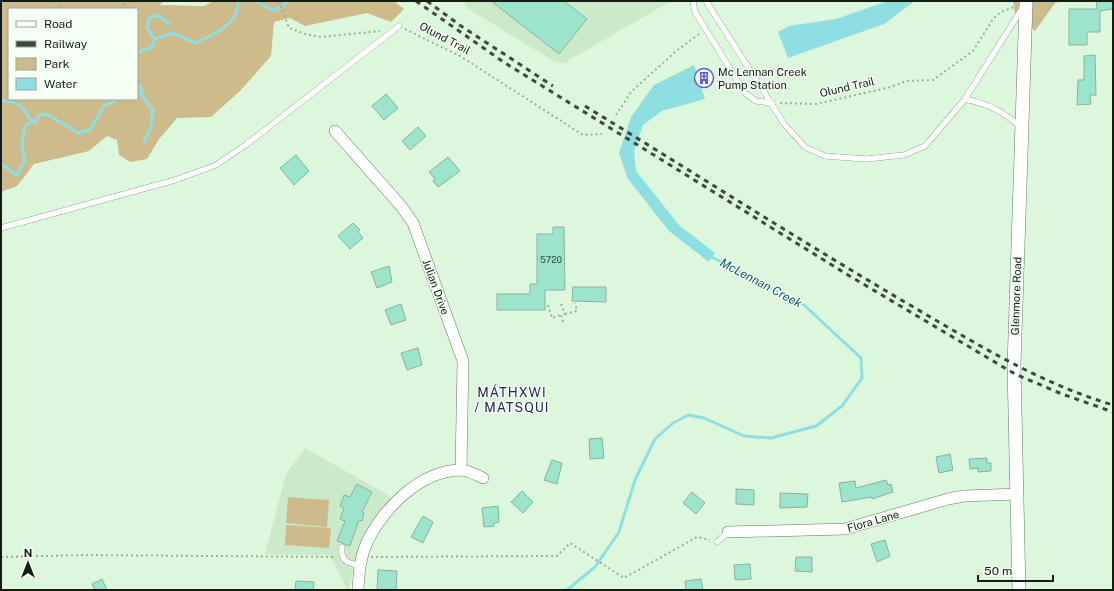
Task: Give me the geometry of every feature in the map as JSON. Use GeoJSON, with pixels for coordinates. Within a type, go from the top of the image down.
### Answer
{"type":"FeatureCollection","features":[{"type":"Feature","properties":{"kind":"street","name":"Glenmore Road"},"geometry":{"type":"LineString","coordinates":[[1019,590],[1014,366],[1026,3]]}},
{"type":"Feature","properties":{"kind":"street","name":"Julian Drive"},"geometry":{"type":"LineString","coordinates":[[335,131],[401,206],[413,223],[463,361],[461,470]]}},
{"type":"Feature","properties":{"kind":"street"},"geometry":{"type":"LineString","coordinates":[[358,590],[361,562],[367,543],[384,516],[409,490],[423,481],[444,473],[461,470],[483,478]]}},
{"type":"Feature","properties":{"kind":"street","name":"Flora Lane"},"geometry":{"type":"LineString","coordinates":[[728,532],[845,529],[948,499],[964,496],[1017,494]]}},
{"type":"Feature","properties":{"kind":"lane"},"geometry":{"type":"LineString","coordinates":[[693,1],[695,12],[705,30],[745,93],[756,101],[772,103]]}},
{"type":"Feature","properties":{"kind":"lane"},"geometry":{"type":"LineString","coordinates":[[706,1],[785,125],[805,146],[825,156],[866,159],[904,155],[925,146],[965,99],[1026,3]]}},
{"type":"Feature","properties":{"kind":"lane"},"geometry":{"type":"LineString","coordinates":[[1,228],[175,180],[216,165],[247,144],[398,26]]}},
{"type":"Feature","properties":{"kind":"lane"},"geometry":{"type":"LineString","coordinates":[[965,99],[989,105],[1003,112],[1021,127]]}},
{"type":"Feature","properties":{"kind":"lane"},"geometry":{"type":"LineString","coordinates":[[717,542],[728,532]]}},
{"type":"Feature","properties":{"kind":"lane"},"geometry":{"type":"LineString","coordinates":[[342,547],[342,557],[350,563],[361,562]]}},
{"type":"Feature","properties":{"kind":"path"},"geometry":{"type":"LineString","coordinates":[[121,8],[129,1]]}},
{"type":"Feature","properties":{"kind":"path"},"geometry":{"type":"LineString","coordinates":[[280,1],[289,28],[305,34],[320,37],[384,30],[398,26]]}},
{"type":"Feature","properties":{"kind":"path","name":"Olund Trail"},"geometry":{"type":"LineString","coordinates":[[772,103],[816,104],[891,87],[906,81],[933,80],[973,51],[993,19],[1001,12],[1026,3]]}},
{"type":"Feature","properties":{"kind":"path","name":"Olund Trail"},"geometry":{"type":"LineString","coordinates":[[398,26],[460,56],[583,136],[602,134]]}},
{"type":"Feature","properties":{"kind":"path"},"geometry":{"type":"LineString","coordinates":[[616,115],[631,92],[675,52],[705,30]]}},
{"type":"Feature","properties":{"kind":"path"},"geometry":{"type":"LineString","coordinates":[[548,305],[552,318],[577,311],[575,303]]}},
{"type":"Feature","properties":{"kind":"path"},"geometry":{"type":"LineString","coordinates":[[561,304],[565,314]]}},
{"type":"Feature","properties":{"kind":"path"},"geometry":{"type":"LineString","coordinates":[[561,315],[564,325]]}},
{"type":"Feature","properties":{"kind":"path"},"geometry":{"type":"LineString","coordinates":[[361,562],[557,556],[570,543],[624,578],[697,537],[717,542]]}},
{"type":"Feature","properties":{"kind":"path"},"geometry":{"type":"LineString","coordinates":[[1,557],[100,555],[342,557]]}},
{"type":"Feature","properties":{"kind":"shaded area"},"geometry":{"type":"Polygon","coordinates":[[[464,1],[671,1],[564,63],[555,62],[467,8],[464,1]]]}},
{"type":"Feature","properties":{"kind":"shaded area"},"geometry":{"type":"Polygon","coordinates":[[[305,448],[393,498],[380,512],[362,541],[356,558],[349,590],[347,590],[330,555],[265,554],[286,474],[305,448]]]}},
{"type":"Feature","properties":{"kind":"green space"},"geometry":{"type":"Polygon","coordinates":[[[1,1],[165,1],[159,5],[204,6],[214,1],[394,1],[404,9],[391,22],[367,13],[305,26],[290,18],[274,22],[271,56],[240,91],[211,117],[177,118],[159,139],[147,159],[130,162],[119,155],[117,140],[107,136],[89,151],[34,164],[17,186],[1,192],[1,1]]]}},
{"type":"Feature","properties":{"kind":"green space"},"geometry":{"type":"Polygon","coordinates":[[[1013,1],[1064,1],[1055,3],[1035,31],[1015,14],[1013,1]]]}},
{"type":"Feature","properties":{"kind":"green space"},"geometry":{"type":"Polygon","coordinates":[[[288,497],[329,500],[327,527],[286,523],[288,497]]]}},
{"type":"Feature","properties":{"kind":"green space"},"geometry":{"type":"Polygon","coordinates":[[[286,525],[331,528],[329,548],[285,545],[286,525]]]}},
{"type":"Feature","properties":{"kind":"water"},"geometry":{"type":"Polygon","coordinates":[[[888,1],[915,1],[884,24],[788,58],[778,32],[789,26],[836,19],[888,1]]]}},
{"type":"Feature","properties":{"kind":"water"},"geometry":{"type":"Polygon","coordinates":[[[694,65],[705,99],[662,111],[643,125],[634,151],[636,171],[679,225],[715,253],[709,262],[669,231],[628,179],[619,153],[631,117],[654,85],[694,65]]]}},
{"type":"Feature","properties":{"kind":"building"},"geometry":{"type":"Polygon","coordinates":[[[491,1],[564,1],[587,19],[559,54],[491,1]]]}},
{"type":"Feature","properties":{"kind":"building"},"geometry":{"type":"Polygon","coordinates":[[[1096,1],[1113,1],[1113,9],[1100,11],[1100,32],[1087,32],[1087,45],[1069,45],[1069,9],[1097,9],[1096,1]]]}},
{"type":"Feature","properties":{"kind":"building"},"geometry":{"type":"Polygon","coordinates":[[[1095,55],[1096,95],[1090,95],[1091,104],[1077,105],[1078,80],[1084,80],[1084,56],[1095,55]]]}},
{"type":"Feature","properties":{"kind":"building"},"geometry":{"type":"Polygon","coordinates":[[[386,94],[398,108],[384,120],[372,106],[386,94]]]}},
{"type":"Feature","properties":{"kind":"building"},"geometry":{"type":"Polygon","coordinates":[[[418,127],[426,136],[410,150],[402,141],[418,127]]]}},
{"type":"Feature","properties":{"kind":"building"},"geometry":{"type":"Polygon","coordinates":[[[296,155],[309,171],[294,185],[280,168],[296,155]]]}},
{"type":"Feature","properties":{"kind":"building"},"geometry":{"type":"Polygon","coordinates":[[[448,157],[460,171],[438,187],[433,181],[435,179],[429,172],[448,157]]]}},
{"type":"Feature","properties":{"kind":"building"},"geometry":{"type":"Polygon","coordinates":[[[353,223],[360,230],[358,232],[363,238],[350,249],[338,236],[353,223]]]}},
{"type":"Feature","properties":{"kind":"building"},"geometry":{"type":"Polygon","coordinates":[[[553,227],[564,227],[565,290],[545,290],[545,310],[497,310],[497,294],[530,294],[530,284],[537,284],[537,234],[553,234],[553,227]]]}},
{"type":"Feature","properties":{"kind":"building"},"geometry":{"type":"Polygon","coordinates":[[[389,266],[392,282],[377,288],[371,272],[389,266]]]}},
{"type":"Feature","properties":{"kind":"building"},"geometry":{"type":"Polygon","coordinates":[[[573,287],[606,287],[606,302],[572,301],[573,287]]]}},
{"type":"Feature","properties":{"kind":"building"},"geometry":{"type":"Polygon","coordinates":[[[401,304],[406,320],[391,325],[385,310],[401,304]]]}},
{"type":"Feature","properties":{"kind":"building"},"geometry":{"type":"Polygon","coordinates":[[[418,348],[422,365],[407,370],[401,353],[418,348]]]}},
{"type":"Feature","properties":{"kind":"building"},"geometry":{"type":"Polygon","coordinates":[[[602,438],[604,458],[590,459],[589,439],[602,438]]]}},
{"type":"Feature","properties":{"kind":"building"},"geometry":{"type":"Polygon","coordinates":[[[950,454],[953,470],[939,473],[936,457],[950,454]]]}},
{"type":"Feature","properties":{"kind":"building"},"geometry":{"type":"Polygon","coordinates":[[[987,458],[987,463],[991,463],[991,471],[978,472],[978,468],[970,469],[969,459],[987,458]]]}},
{"type":"Feature","properties":{"kind":"building"},"geometry":{"type":"Polygon","coordinates":[[[552,460],[562,463],[557,484],[544,480],[552,460]]]}},
{"type":"Feature","properties":{"kind":"building"},"geometry":{"type":"Polygon","coordinates":[[[886,480],[888,485],[891,484],[893,492],[872,499],[872,497],[842,502],[839,483],[855,481],[856,488],[886,480]]]}},
{"type":"Feature","properties":{"kind":"building"},"geometry":{"type":"Polygon","coordinates":[[[357,484],[372,492],[362,512],[364,513],[362,521],[359,520],[350,546],[337,541],[345,521],[340,519],[344,508],[340,506],[344,495],[350,497],[357,484]]]}},
{"type":"Feature","properties":{"kind":"building"},"geometry":{"type":"Polygon","coordinates":[[[736,489],[754,490],[754,505],[736,504],[736,489]]]}},
{"type":"Feature","properties":{"kind":"building"},"geometry":{"type":"Polygon","coordinates":[[[522,491],[533,502],[523,513],[511,502],[522,491]]]}},
{"type":"Feature","properties":{"kind":"building"},"geometry":{"type":"Polygon","coordinates":[[[692,492],[705,503],[696,514],[683,503],[692,492]]]}},
{"type":"Feature","properties":{"kind":"building"},"geometry":{"type":"Polygon","coordinates":[[[780,493],[808,494],[807,507],[780,508],[780,493]]]}},
{"type":"Feature","properties":{"kind":"building"},"geometry":{"type":"Polygon","coordinates":[[[498,506],[499,522],[494,523],[494,526],[484,527],[482,508],[498,506]]]}},
{"type":"Feature","properties":{"kind":"building"},"geometry":{"type":"Polygon","coordinates":[[[423,516],[433,522],[423,543],[411,537],[423,516]]]}},
{"type":"Feature","properties":{"kind":"building"},"geometry":{"type":"Polygon","coordinates":[[[885,540],[890,556],[877,562],[871,544],[885,540]]]}},
{"type":"Feature","properties":{"kind":"building"},"geometry":{"type":"Polygon","coordinates":[[[796,557],[812,557],[812,572],[795,571],[796,557]]]}},
{"type":"Feature","properties":{"kind":"building"},"geometry":{"type":"Polygon","coordinates":[[[750,564],[751,579],[735,580],[734,565],[750,564]]]}},
{"type":"Feature","properties":{"kind":"building"},"geometry":{"type":"Polygon","coordinates":[[[378,570],[397,571],[396,590],[377,590],[378,570]]]}},
{"type":"Feature","properties":{"kind":"building"},"geometry":{"type":"Polygon","coordinates":[[[102,579],[107,590],[95,590],[92,584],[102,579]]]}},
{"type":"Feature","properties":{"kind":"building"},"geometry":{"type":"Polygon","coordinates":[[[701,579],[703,590],[686,590],[685,581],[701,579]]]}},
{"type":"Feature","properties":{"kind":"building"},"geometry":{"type":"Polygon","coordinates":[[[296,581],[314,582],[313,590],[295,590],[296,581]]]}},
{"type":"Feature","properties":{"kind":"waterway"},"geometry":{"type":"LineString","coordinates":[[138,53],[152,47],[155,39],[172,33],[196,43],[212,35],[231,21],[236,14],[239,1]]}},
{"type":"Feature","properties":{"kind":"waterway"},"geometry":{"type":"LineString","coordinates":[[255,1],[275,11],[288,1]]}},
{"type":"Feature","properties":{"kind":"waterway"},"geometry":{"type":"LineString","coordinates":[[155,39],[147,28],[149,18],[158,15],[170,24]]}},
{"type":"Feature","properties":{"kind":"waterway"},"geometry":{"type":"LineString","coordinates":[[138,86],[142,87],[141,94],[138,96]]}},
{"type":"Feature","properties":{"kind":"waterway"},"geometry":{"type":"LineString","coordinates":[[141,94],[153,110],[151,127],[144,142]]}},
{"type":"Feature","properties":{"kind":"waterway"},"geometry":{"type":"LineString","coordinates":[[1,100],[12,102],[20,106],[32,122]]}},
{"type":"Feature","properties":{"kind":"waterway"},"geometry":{"type":"LineString","coordinates":[[1,164],[17,175],[25,160],[22,148],[24,127],[32,122],[36,122],[39,115],[47,114],[78,133],[90,130],[104,106],[116,100]]}},
{"type":"Feature","properties":{"kind":"waterway","name":"McLennan Creek"},"geometry":{"type":"LineString","coordinates":[[567,590],[595,567],[619,532],[635,480],[655,439],[673,423],[688,415],[704,418],[744,436],[771,438],[816,426],[842,406],[862,378],[861,358],[804,305],[710,256]]}},
{"type":"Feature","properties":{"kind":"railway"},"geometry":{"type":"LineString","coordinates":[[416,1],[505,63],[848,275],[1015,374],[1062,394],[1113,412]]}},
{"type":"Feature","properties":{"kind":"railway"},"geometry":{"type":"LineString","coordinates":[[427,1],[461,26],[553,86]]}},
{"type":"Feature","properties":{"kind":"railway"},"geometry":{"type":"LineString","coordinates":[[585,106],[823,253],[979,345],[1057,385],[1113,405]]}},
{"type":"Feature","properties":{"kind":"place","name":"Mc Lennan Creek Pump Station"},"geometry":{"type":"Point","coordinates":[704,78]}},
{"type":"Feature","properties":{"kind":"district","name":"MÁTHXWI / MATSQUI"},"geometry":{"type":"Point","coordinates":[512,400]}}]}
